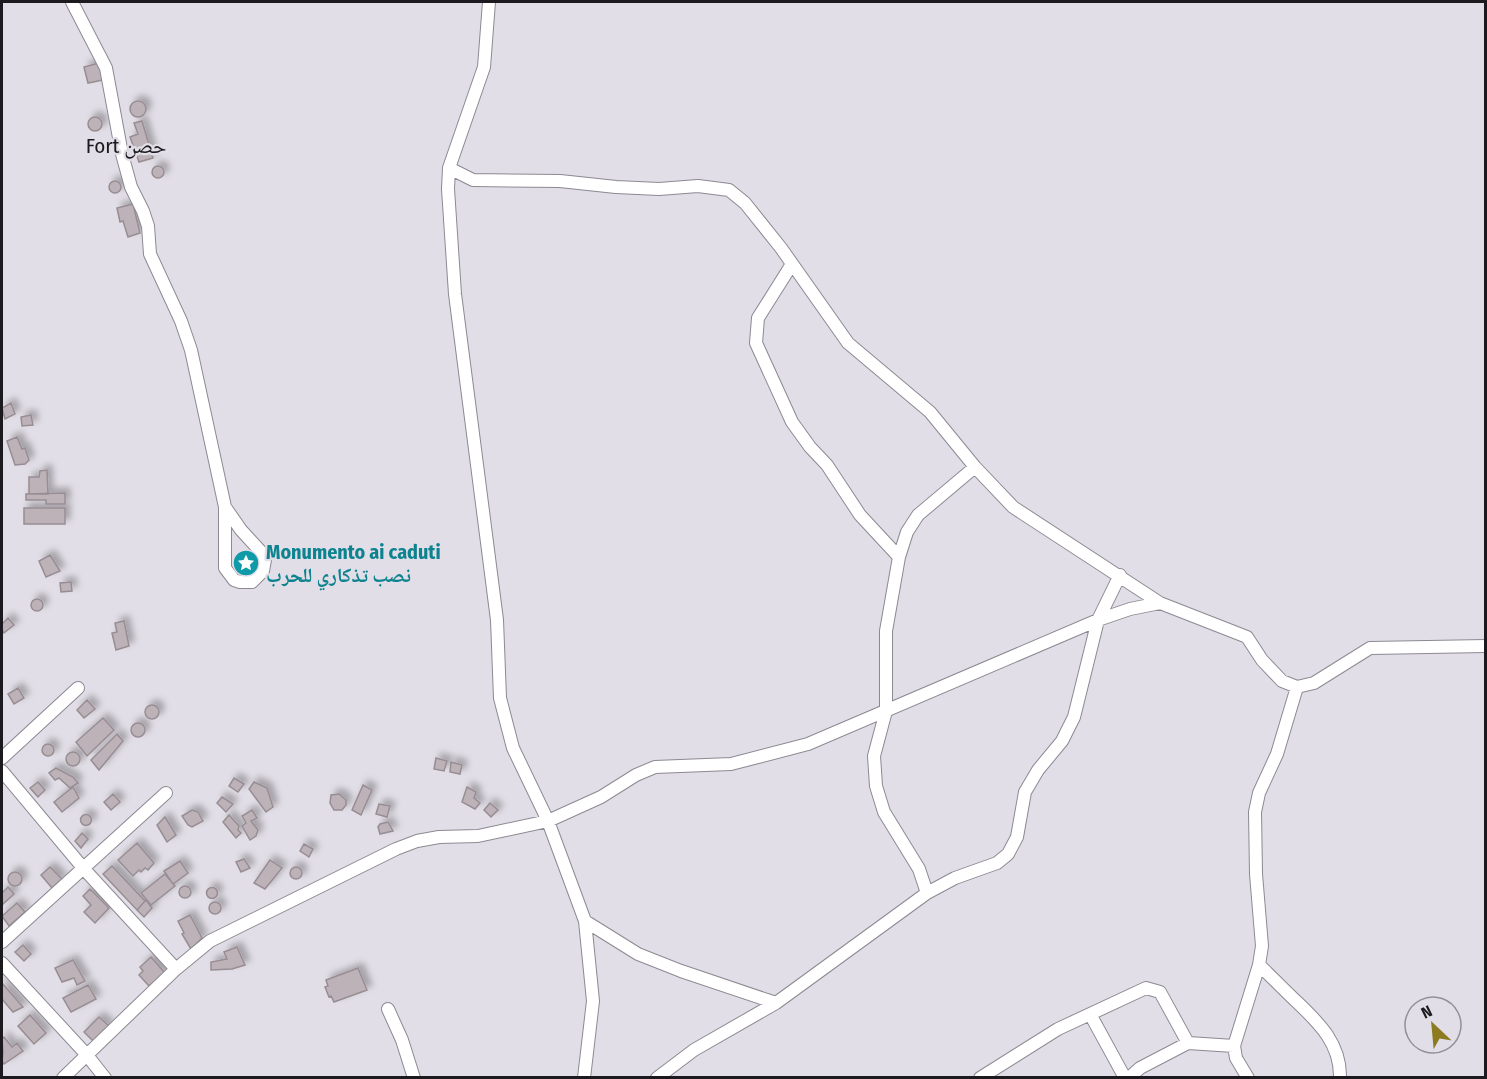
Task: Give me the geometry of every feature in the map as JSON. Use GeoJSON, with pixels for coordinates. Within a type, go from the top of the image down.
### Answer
{"type":"FeatureCollection","features":[{"type":"Feature","properties":{"kind":"street"},"geometry":{"type":"LineString","coordinates":[[72,2],[106,68],[122,154],[131,187],[143,211],[150,254],[181,321],[191,350],[225,507],[227,572],[234,580],[252,582],[263,571],[265,560],[263,554],[241,530],[225,507]]}},
{"type":"Feature","properties":{"kind":"street"},"geometry":{"type":"LineString","coordinates":[[489,2],[484,67],[449,168],[448,189],[455,294],[497,620],[500,698],[513,748],[548,821],[585,921],[593,1000],[584,1077]]}},
{"type":"Feature","properties":{"kind":"street"},"geometry":{"type":"LineString","coordinates":[[449,168],[473,180],[560,181],[616,188],[648,189],[698,186],[729,190],[746,203],[848,342],[930,412],[975,467],[1013,507],[1161,603],[1247,637],[1262,660],[1282,681],[1297,687],[1314,683],[1370,648],[1485,646]]}},
{"type":"Feature","properties":{"kind":"street"},"geometry":{"type":"LineString","coordinates":[[792,264],[758,318],[756,343],[792,422],[810,447],[828,465],[860,515],[899,557]]}},
{"type":"Feature","properties":{"kind":"street"},"geometry":{"type":"LineString","coordinates":[[927,893],[919,869],[884,812],[876,786],[874,756],[886,711],[886,631],[899,557],[907,532],[918,514],[975,467]]}},
{"type":"Feature","properties":{"kind":"street"},"geometry":{"type":"LineString","coordinates":[[657,1077],[694,1050],[776,1003],[927,893],[954,878],[998,863],[1008,854],[1017,837],[1025,792],[1038,770],[1062,741],[1074,717],[1098,620],[1120,575]]}},
{"type":"Feature","properties":{"kind":"street"},"geometry":{"type":"LineString","coordinates":[[63,1077],[176,969],[210,940],[396,849],[417,841],[439,837],[478,836],[548,821],[601,797],[636,775],[655,767],[731,764],[808,744],[1098,620],[1130,609],[1161,603]]}},
{"type":"Feature","properties":{"kind":"street"},"geometry":{"type":"LineString","coordinates":[[1248,1077],[1236,1058],[1234,1046],[1259,964],[1262,946],[1256,874],[1255,812],[1259,793],[1277,754],[1297,687]]}},
{"type":"Feature","properties":{"kind":"street"},"geometry":{"type":"LineString","coordinates":[[2,758],[78,688]]}},
{"type":"Feature","properties":{"kind":"street"},"geometry":{"type":"LineString","coordinates":[[2,771],[84,869],[176,969]]}},
{"type":"Feature","properties":{"kind":"street"},"geometry":{"type":"LineString","coordinates":[[2,942],[166,793]]}},
{"type":"Feature","properties":{"kind":"street"},"geometry":{"type":"LineString","coordinates":[[585,921],[638,954],[776,1003]]}},
{"type":"Feature","properties":{"kind":"street"},"geometry":{"type":"LineString","coordinates":[[2,963],[105,1077]]}},
{"type":"Feature","properties":{"kind":"street"},"geometry":{"type":"LineString","coordinates":[[1259,964],[1314,1016],[1330,1038],[1340,1065],[1340,1077]]}},
{"type":"Feature","properties":{"kind":"street"},"geometry":{"type":"LineString","coordinates":[[980,1077],[1058,1029],[1146,988],[1160,992],[1188,1042]]}},
{"type":"Feature","properties":{"kind":"street"},"geometry":{"type":"LineString","coordinates":[[388,1009],[402,1040],[414,1077]]}},
{"type":"Feature","properties":{"kind":"street"},"geometry":{"type":"LineString","coordinates":[[1090,1014],[1127,1077],[1188,1042],[1234,1046]]}},
{"type":"Feature","properties":{"kind":"building"},"geometry":{"type":"Polygon","coordinates":[[[99,63],[103,80],[88,83],[84,67],[99,63]]]}},
{"type":"Feature","properties":{"kind":"building"},"geometry":{"type":"Polygon","coordinates":[[[138,101],[146,109],[138,117],[130,109],[138,101]]]}},
{"type":"Feature","properties":{"kind":"building"},"geometry":{"type":"Polygon","coordinates":[[[92,117],[98,117],[102,124],[98,131],[92,131],[88,127],[88,121],[92,117]]]}},
{"type":"Feature","properties":{"kind":"building"},"geometry":{"type":"Polygon","coordinates":[[[142,121],[153,158],[139,162],[130,137],[138,134],[134,123],[142,121]]]}},
{"type":"Feature","properties":{"kind":"building"},"geometry":{"type":"Polygon","coordinates":[[[160,166],[163,167],[163,177],[156,178],[153,177],[152,170],[153,167],[160,166]]]}},
{"type":"Feature","properties":{"kind":"building"},"geometry":{"type":"Polygon","coordinates":[[[117,181],[121,187],[117,193],[113,193],[109,185],[117,181]]]}},
{"type":"Feature","properties":{"kind":"building"},"geometry":{"type":"Polygon","coordinates":[[[133,204],[140,233],[128,237],[123,221],[120,222],[117,208],[133,204]]]}},
{"type":"Feature","properties":{"kind":"building"},"geometry":{"type":"Polygon","coordinates":[[[11,403],[15,414],[5,419],[2,408],[11,403]]]}},
{"type":"Feature","properties":{"kind":"building"},"geometry":{"type":"Polygon","coordinates":[[[31,415],[33,425],[22,426],[21,417],[31,415]]]}},
{"type":"Feature","properties":{"kind":"building"},"geometry":{"type":"Polygon","coordinates":[[[17,437],[22,449],[25,448],[29,460],[25,464],[15,465],[7,441],[17,437]]]}},
{"type":"Feature","properties":{"kind":"building"},"geometry":{"type":"Polygon","coordinates":[[[47,470],[48,494],[29,494],[29,477],[39,477],[40,471],[47,470]]]}},
{"type":"Feature","properties":{"kind":"building"},"geometry":{"type":"Polygon","coordinates":[[[65,493],[65,504],[46,504],[46,500],[26,500],[26,494],[65,493]]]}},
{"type":"Feature","properties":{"kind":"building"},"geometry":{"type":"Polygon","coordinates":[[[24,508],[65,508],[65,524],[24,524],[24,508]]]}},
{"type":"Feature","properties":{"kind":"building"},"geometry":{"type":"Polygon","coordinates":[[[50,555],[60,571],[46,577],[39,561],[50,555]]]}},
{"type":"Feature","properties":{"kind":"building"},"geometry":{"type":"Polygon","coordinates":[[[71,582],[72,591],[61,592],[60,583],[71,582]]]}},
{"type":"Feature","properties":{"kind":"building"},"geometry":{"type":"Polygon","coordinates":[[[39,599],[43,605],[39,611],[35,611],[31,603],[39,599]]]}},
{"type":"Feature","properties":{"kind":"building"},"geometry":{"type":"Polygon","coordinates":[[[8,618],[14,625],[4,633],[2,624],[8,618]]]}},
{"type":"Feature","properties":{"kind":"building"},"geometry":{"type":"Polygon","coordinates":[[[124,621],[129,646],[116,650],[112,633],[117,632],[115,623],[124,621]]]}},
{"type":"Feature","properties":{"kind":"building"},"geometry":{"type":"Polygon","coordinates":[[[18,688],[24,698],[14,704],[8,694],[18,688]]]}},
{"type":"Feature","properties":{"kind":"building"},"geometry":{"type":"Polygon","coordinates":[[[87,700],[95,709],[84,718],[77,710],[87,700]]]}},
{"type":"Feature","properties":{"kind":"building"},"geometry":{"type":"Polygon","coordinates":[[[149,705],[155,705],[159,712],[155,719],[149,719],[145,715],[145,709],[149,705]]]}},
{"type":"Feature","properties":{"kind":"building"},"geometry":{"type":"Polygon","coordinates":[[[103,718],[114,730],[87,756],[76,742],[103,718]]]}},
{"type":"Feature","properties":{"kind":"building"},"geometry":{"type":"Polygon","coordinates":[[[138,723],[143,725],[145,730],[143,735],[138,737],[133,735],[131,730],[133,725],[138,723]]]}},
{"type":"Feature","properties":{"kind":"building"},"geometry":{"type":"Polygon","coordinates":[[[117,734],[123,741],[99,770],[91,760],[117,734]]]}},
{"type":"Feature","properties":{"kind":"building"},"geometry":{"type":"Polygon","coordinates":[[[48,744],[54,750],[48,756],[42,750],[48,744]]]}},
{"type":"Feature","properties":{"kind":"building"},"geometry":{"type":"Polygon","coordinates":[[[70,752],[76,752],[80,759],[76,766],[70,766],[66,762],[66,756],[70,752]]]}},
{"type":"Feature","properties":{"kind":"building"},"geometry":{"type":"Polygon","coordinates":[[[436,758],[447,761],[444,771],[434,769],[436,758]]]}},
{"type":"Feature","properties":{"kind":"building"},"geometry":{"type":"Polygon","coordinates":[[[451,762],[462,765],[460,774],[450,772],[451,762]]]}},
{"type":"Feature","properties":{"kind":"building"},"geometry":{"type":"Polygon","coordinates":[[[56,768],[73,777],[78,783],[70,788],[59,778],[55,780],[49,773],[56,768]]]}},
{"type":"Feature","properties":{"kind":"building"},"geometry":{"type":"Polygon","coordinates":[[[234,778],[244,784],[238,792],[229,786],[234,778]]]}},
{"type":"Feature","properties":{"kind":"building"},"geometry":{"type":"Polygon","coordinates":[[[38,782],[45,790],[38,797],[30,788],[38,782]]]}},
{"type":"Feature","properties":{"kind":"building"},"geometry":{"type":"Polygon","coordinates":[[[254,782],[267,788],[273,807],[266,812],[249,789],[254,782]]]}},
{"type":"Feature","properties":{"kind":"building"},"geometry":{"type":"Polygon","coordinates":[[[363,785],[372,790],[361,815],[352,810],[363,785]]]}},
{"type":"Feature","properties":{"kind":"building"},"geometry":{"type":"Polygon","coordinates":[[[73,787],[79,798],[62,812],[54,802],[73,787]]]}},
{"type":"Feature","properties":{"kind":"building"},"geometry":{"type":"Polygon","coordinates":[[[467,787],[476,792],[474,798],[480,803],[475,809],[462,802],[467,787]]]}},
{"type":"Feature","properties":{"kind":"building"},"geometry":{"type":"Polygon","coordinates":[[[113,794],[120,802],[111,810],[104,802],[113,794]]]}},
{"type":"Feature","properties":{"kind":"building"},"geometry":{"type":"Polygon","coordinates":[[[339,794],[346,800],[346,805],[342,810],[334,810],[330,803],[331,795],[339,794]]]}},
{"type":"Feature","properties":{"kind":"building"},"geometry":{"type":"Polygon","coordinates":[[[222,797],[233,804],[226,812],[217,803],[222,797]]]}},
{"type":"Feature","properties":{"kind":"building"},"geometry":{"type":"Polygon","coordinates":[[[490,803],[498,810],[491,817],[484,810],[490,803]]]}},
{"type":"Feature","properties":{"kind":"building"},"geometry":{"type":"Polygon","coordinates":[[[379,804],[390,806],[387,817],[376,814],[379,804]]]}},
{"type":"Feature","properties":{"kind":"building"},"geometry":{"type":"Polygon","coordinates":[[[192,810],[198,812],[203,821],[192,827],[182,816],[192,810]]]}},
{"type":"Feature","properties":{"kind":"building"},"geometry":{"type":"Polygon","coordinates":[[[252,810],[257,818],[251,821],[258,830],[256,836],[250,840],[242,826],[246,823],[242,816],[252,810]]]}},
{"type":"Feature","properties":{"kind":"building"},"geometry":{"type":"Polygon","coordinates":[[[86,814],[92,820],[86,826],[80,820],[86,814]]]}},
{"type":"Feature","properties":{"kind":"building"},"geometry":{"type":"Polygon","coordinates":[[[229,815],[239,826],[238,830],[241,833],[236,838],[223,822],[229,815]]]}},
{"type":"Feature","properties":{"kind":"building"},"geometry":{"type":"Polygon","coordinates":[[[165,817],[176,835],[167,842],[157,825],[165,817]]]}},
{"type":"Feature","properties":{"kind":"building"},"geometry":{"type":"Polygon","coordinates":[[[388,822],[393,831],[380,834],[378,827],[380,824],[388,822]]]}},
{"type":"Feature","properties":{"kind":"building"},"geometry":{"type":"Polygon","coordinates":[[[82,833],[88,839],[81,848],[75,841],[82,833]]]}},
{"type":"Feature","properties":{"kind":"building"},"geometry":{"type":"Polygon","coordinates":[[[137,843],[154,863],[148,870],[145,868],[141,872],[139,870],[133,876],[118,860],[137,843]]]}},
{"type":"Feature","properties":{"kind":"building"},"geometry":{"type":"Polygon","coordinates":[[[304,844],[313,849],[309,857],[300,851],[304,844]]]}},
{"type":"Feature","properties":{"kind":"building"},"geometry":{"type":"Polygon","coordinates":[[[244,859],[250,868],[241,872],[236,862],[244,859]]]}},
{"type":"Feature","properties":{"kind":"building"},"geometry":{"type":"Polygon","coordinates":[[[270,860],[282,868],[265,889],[254,883],[270,860]]]}},
{"type":"Feature","properties":{"kind":"building"},"geometry":{"type":"Polygon","coordinates":[[[180,861],[188,873],[173,884],[164,871],[180,861]]]}},
{"type":"Feature","properties":{"kind":"building"},"geometry":{"type":"Polygon","coordinates":[[[112,866],[145,901],[137,910],[103,874],[112,866]]]}},
{"type":"Feature","properties":{"kind":"building"},"geometry":{"type":"Polygon","coordinates":[[[50,867],[62,879],[52,888],[41,875],[50,867]]]}},
{"type":"Feature","properties":{"kind":"building"},"geometry":{"type":"Polygon","coordinates":[[[298,867],[301,868],[301,878],[294,879],[291,878],[290,871],[291,868],[298,867]]]}},
{"type":"Feature","properties":{"kind":"building"},"geometry":{"type":"Polygon","coordinates":[[[15,872],[20,874],[22,879],[20,884],[15,886],[10,884],[8,879],[10,874],[15,872]]]}},
{"type":"Feature","properties":{"kind":"building"},"geometry":{"type":"Polygon","coordinates":[[[165,874],[175,886],[151,905],[141,893],[165,874]]]}},
{"type":"Feature","properties":{"kind":"building"},"geometry":{"type":"Polygon","coordinates":[[[185,886],[191,892],[185,898],[179,892],[185,886]]]}},
{"type":"Feature","properties":{"kind":"building"},"geometry":{"type":"Polygon","coordinates":[[[8,887],[14,894],[2,905],[2,893],[8,887]]]}},
{"type":"Feature","properties":{"kind":"building"},"geometry":{"type":"Polygon","coordinates":[[[212,888],[216,889],[216,897],[212,898],[208,897],[207,893],[208,889],[212,888]]]}},
{"type":"Feature","properties":{"kind":"building"},"geometry":{"type":"Polygon","coordinates":[[[90,889],[109,908],[95,923],[84,912],[91,905],[83,896],[90,889]]]}},
{"type":"Feature","properties":{"kind":"building"},"geometry":{"type":"Polygon","coordinates":[[[146,900],[152,908],[144,917],[137,910],[146,900]]]}},
{"type":"Feature","properties":{"kind":"building"},"geometry":{"type":"Polygon","coordinates":[[[217,902],[221,908],[217,914],[213,914],[209,906],[217,902]]]}},
{"type":"Feature","properties":{"kind":"building"},"geometry":{"type":"Polygon","coordinates":[[[17,903],[25,912],[9,926],[2,916],[17,903]]]}},
{"type":"Feature","properties":{"kind":"building"},"geometry":{"type":"Polygon","coordinates":[[[190,915],[202,938],[191,949],[182,934],[184,933],[178,921],[190,915]]]}},
{"type":"Feature","properties":{"kind":"building"},"geometry":{"type":"Polygon","coordinates":[[[23,945],[31,954],[24,961],[15,952],[23,945]]]}},
{"type":"Feature","properties":{"kind":"building"},"geometry":{"type":"Polygon","coordinates":[[[237,947],[245,965],[232,969],[211,970],[211,962],[227,959],[224,952],[237,947]]]}},
{"type":"Feature","properties":{"kind":"building"},"geometry":{"type":"Polygon","coordinates":[[[151,957],[165,973],[149,986],[139,975],[143,971],[140,967],[151,957]]]}},
{"type":"Feature","properties":{"kind":"building"},"geometry":{"type":"Polygon","coordinates":[[[73,960],[85,981],[77,985],[74,978],[62,982],[55,968],[73,960]]]}},
{"type":"Feature","properties":{"kind":"building"},"geometry":{"type":"Polygon","coordinates":[[[358,968],[367,990],[334,1002],[325,987],[328,986],[326,980],[358,968]]]}},
{"type":"Feature","properties":{"kind":"building"},"geometry":{"type":"Polygon","coordinates":[[[2,983],[23,1007],[13,1012],[2,999],[2,983]]]}},
{"type":"Feature","properties":{"kind":"building"},"geometry":{"type":"Polygon","coordinates":[[[88,985],[96,999],[71,1012],[63,998],[88,985]]]}},
{"type":"Feature","properties":{"kind":"building"},"geometry":{"type":"Polygon","coordinates":[[[30,1015],[46,1033],[34,1044],[18,1026],[30,1015]]]}},
{"type":"Feature","properties":{"kind":"building"},"geometry":{"type":"Polygon","coordinates":[[[99,1017],[109,1026],[94,1042],[84,1032],[99,1017]]]}},
{"type":"Feature","properties":{"kind":"building"},"geometry":{"type":"Polygon","coordinates":[[[4,1037],[12,1047],[17,1043],[23,1051],[4,1064],[2,1039],[4,1037]]]}},
{"type":"Feature","properties":{"kind":"place","name":"Monumento ai caduti نصب تذكاري للحرب"},"geometry":{"type":"Point","coordinates":[246,563]}},
{"type":"Feature","properties":{"kind":"district","name":"Fort حصن"},"geometry":{"type":"Point","coordinates":[126,146]}}]}
